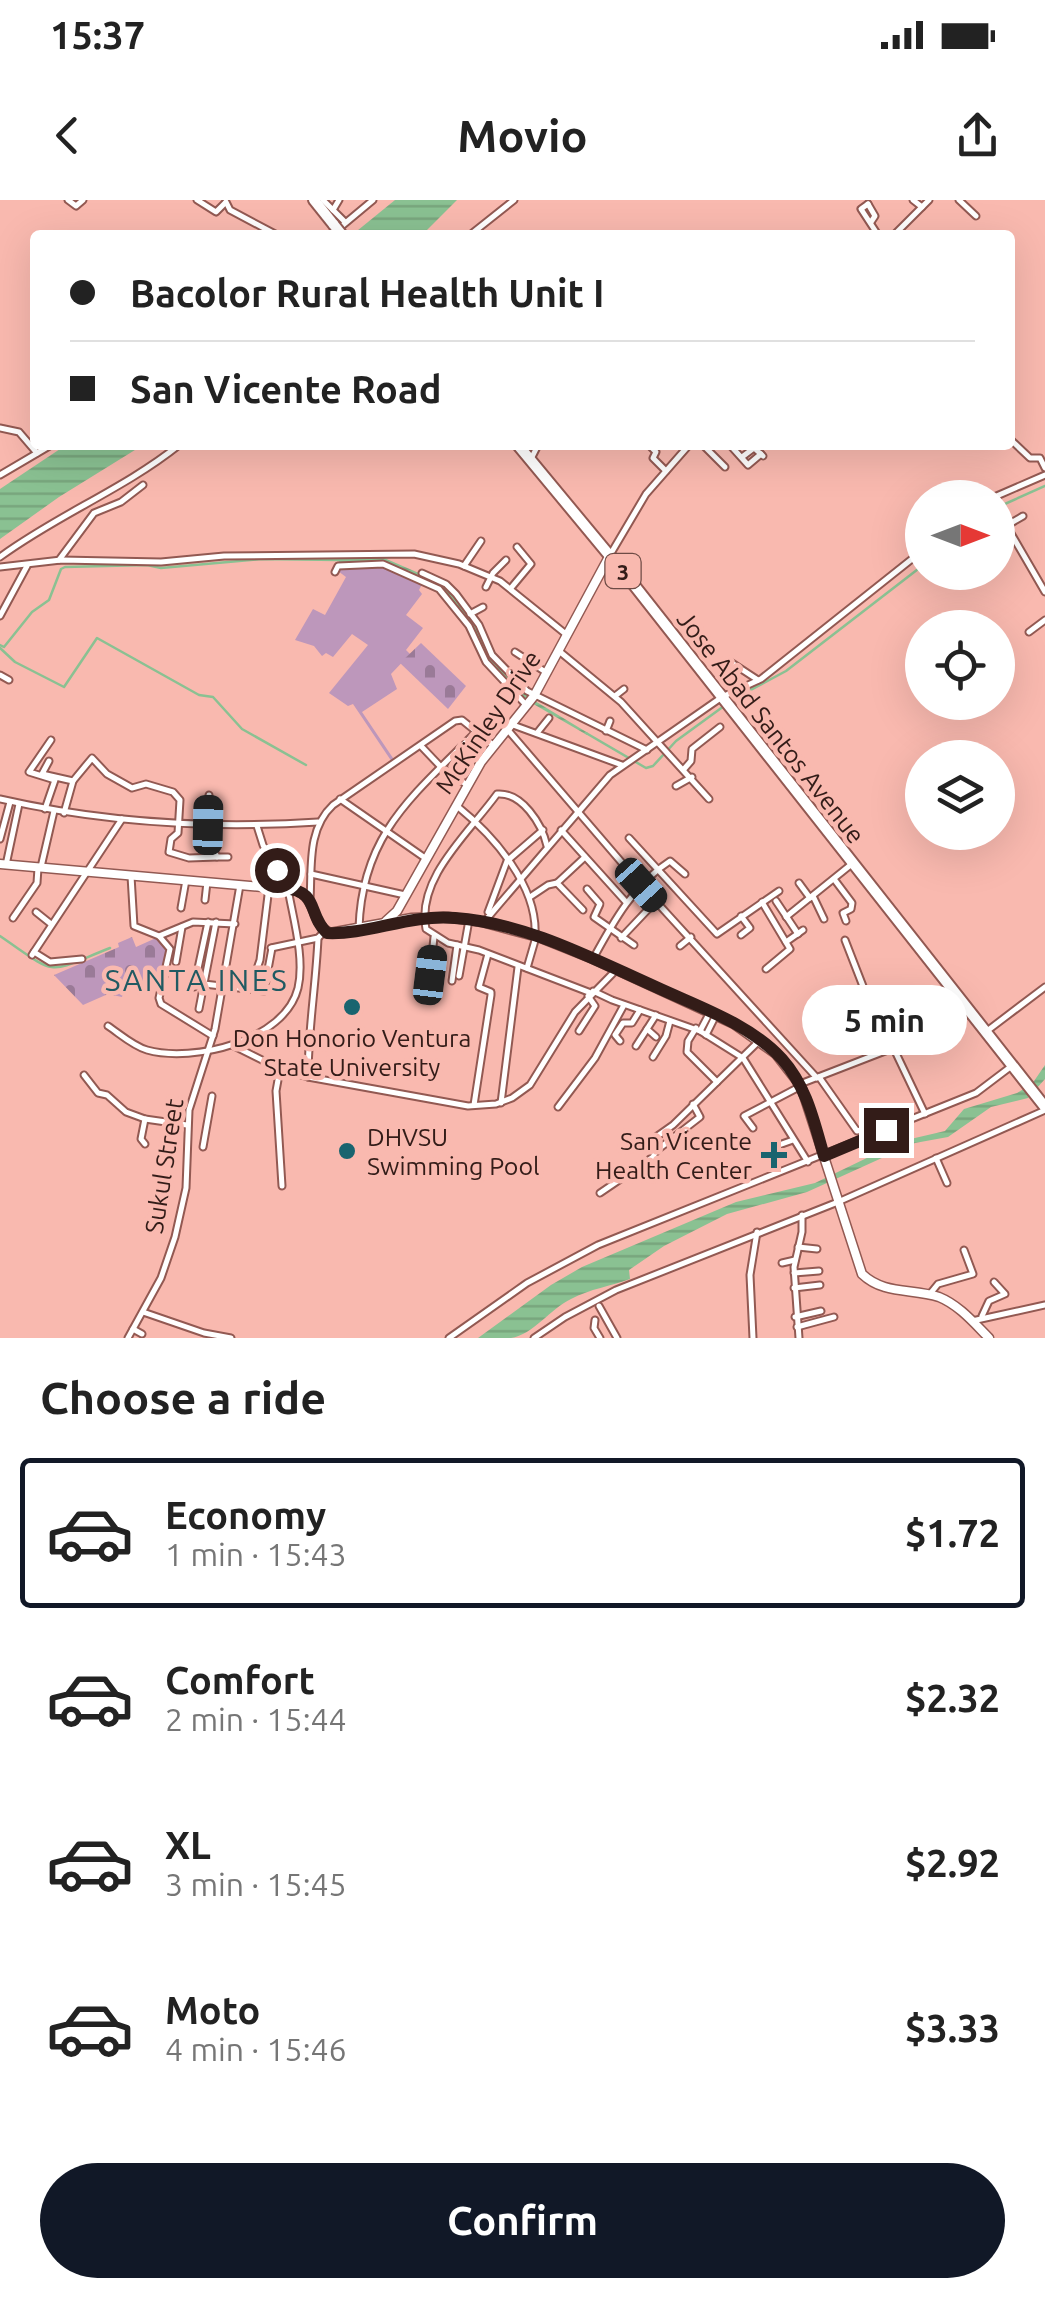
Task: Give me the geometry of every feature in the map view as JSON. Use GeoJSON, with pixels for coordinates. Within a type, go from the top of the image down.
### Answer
{"type":"FeatureCollection","features":[{"type":"Feature","properties":{"kind":"highway"},"geometry":{"type":"LineString","coordinates":[[314,200],[338,229]]}},
{"type":"Feature","properties":{"kind":"highway","name":"Jose Abad Santos Avenue"},"geometry":{"type":"LineString","coordinates":[[522,450],[725,700],[1044,1109]]}},
{"type":"Feature","properties":{"kind":"main road","name":"McKinley Drive"},"geometry":{"type":"LineString","coordinates":[[383,924],[397,911],[455,804],[493,745],[531,701],[610,555]]}},
{"type":"Feature","properties":{"kind":"main road"},"geometry":{"type":"LineString","coordinates":[[3,864],[287,888],[302,892],[310,900],[321,935],[405,919],[486,919],[593,959],[713,1013],[780,1057],[801,1085],[862,1274],[884,1288],[929,1294],[949,1302],[989,1338]]}},
{"type":"Feature","properties":{"kind":"main road"},"geometry":{"type":"LineString","coordinates":[[397,911],[405,919]]}},
{"type":"Feature","properties":{"kind":"street"},"geometry":{"type":"LineString","coordinates":[[68,200],[76,206],[83,200]]}},
{"type":"Feature","properties":{"kind":"street"},"geometry":{"type":"LineString","coordinates":[[197,200],[216,212],[226,201],[230,210],[268,230]]}},
{"type":"Feature","properties":{"kind":"street"},"geometry":{"type":"LineString","coordinates":[[323,200],[333,210],[338,229],[373,200]]}},
{"type":"Feature","properties":{"kind":"street"},"geometry":{"type":"LineString","coordinates":[[333,210],[339,200]]}},
{"type":"Feature","properties":{"kind":"street"},"geometry":{"type":"LineString","coordinates":[[476,230],[514,200]]}},
{"type":"Feature","properties":{"kind":"street"},"geometry":{"type":"LineString","coordinates":[[913,200],[922,207]]}},
{"type":"Feature","properties":{"kind":"street"},"geometry":{"type":"LineString","coordinates":[[899,230],[930,200]]}},
{"type":"Feature","properties":{"kind":"street"},"geometry":{"type":"LineString","coordinates":[[956,200],[976,216]]}},
{"type":"Feature","properties":{"kind":"street"},"geometry":{"type":"LineString","coordinates":[[870,223],[875,230]]}},
{"type":"Feature","properties":{"kind":"street"},"geometry":{"type":"LineString","coordinates":[[0,428],[20,432],[30,444]]}},
{"type":"Feature","properties":{"kind":"street"},"geometry":{"type":"LineString","coordinates":[[1015,444],[1030,458],[1041,459],[1045,472],[1015,487]]}},
{"type":"Feature","properties":{"kind":"street"},"geometry":{"type":"LineString","coordinates":[[0,475],[43,450]]}},
{"type":"Feature","properties":{"kind":"street"},"geometry":{"type":"LineString","coordinates":[[0,557],[172,450]]}},
{"type":"Feature","properties":{"kind":"street"},"geometry":{"type":"LineString","coordinates":[[531,460],[536,450]]}},
{"type":"Feature","properties":{"kind":"street"},"geometry":{"type":"LineString","coordinates":[[655,450],[653,458],[666,471]]}},
{"type":"Feature","properties":{"kind":"street"},"geometry":{"type":"LineString","coordinates":[[610,555],[637,507],[684,450]]}},
{"type":"Feature","properties":{"kind":"street"},"geometry":{"type":"LineString","coordinates":[[709,450],[724,467]]}},
{"type":"Feature","properties":{"kind":"street"},"geometry":{"type":"LineString","coordinates":[[735,450],[749,465],[763,456],[756,450]]}},
{"type":"Feature","properties":{"kind":"street"},"geometry":{"type":"LineString","coordinates":[[742,457],[751,450]]}},
{"type":"Feature","properties":{"kind":"street"},"geometry":{"type":"LineString","coordinates":[[57,562],[94,513],[121,502],[141,486],[131,477]]}},
{"type":"Feature","properties":{"kind":"street"},"geometry":{"type":"LineString","coordinates":[[1015,521],[1023,516]]}},
{"type":"Feature","properties":{"kind":"street"},"geometry":{"type":"LineString","coordinates":[[464,566],[482,540]]}},
{"type":"Feature","properties":{"kind":"street"},"geometry":{"type":"LineString","coordinates":[[1015,541],[1045,592]]}},
{"type":"Feature","properties":{"kind":"street"},"geometry":{"type":"LineString","coordinates":[[512,588],[532,564],[518,547]]}},
{"type":"Feature","properties":{"kind":"street"},"geometry":{"type":"LineString","coordinates":[[8,551],[16,566]]}},
{"type":"Feature","properties":{"kind":"street"},"geometry":{"type":"LineString","coordinates":[[0,566],[395,552],[433,557],[490,577],[512,588],[566,635]]}},
{"type":"Feature","properties":{"kind":"street"},"geometry":{"type":"LineString","coordinates":[[486,587],[506,560]]}},
{"type":"Feature","properties":{"kind":"street"},"geometry":{"type":"LineString","coordinates":[[335,572],[338,566],[383,564],[439,589],[469,626],[486,662],[531,701],[646,750]]}},
{"type":"Feature","properties":{"kind":"street"},"geometry":{"type":"LineString","coordinates":[[486,919],[598,786],[622,765],[646,750],[662,746],[758,680],[905,565]]}},
{"type":"Feature","properties":{"kind":"street"},"geometry":{"type":"LineString","coordinates":[[0,616],[26,566]]}},
{"type":"Feature","properties":{"kind":"street"},"geometry":{"type":"LineString","coordinates":[[422,573],[446,584],[479,625],[492,655],[531,701]]}},
{"type":"Feature","properties":{"kind":"street"},"geometry":{"type":"LineString","coordinates":[[470,614],[484,607]]}},
{"type":"Feature","properties":{"kind":"street"},"geometry":{"type":"LineString","coordinates":[[1029,632],[1045,620]]}},
{"type":"Feature","properties":{"kind":"street"},"geometry":{"type":"LineString","coordinates":[[559,651],[618,699],[708,799]]}},
{"type":"Feature","properties":{"kind":"street"},"geometry":{"type":"LineString","coordinates":[[514,652],[547,673]]}},
{"type":"Feature","properties":{"kind":"street"},"geometry":{"type":"LineString","coordinates":[[729,661],[758,680]]}},
{"type":"Feature","properties":{"kind":"street"},"geometry":{"type":"LineString","coordinates":[[0,675],[9,680]]}},
{"type":"Feature","properties":{"kind":"street"},"geometry":{"type":"LineString","coordinates":[[618,699],[624,689]]}},
{"type":"Feature","properties":{"kind":"street"},"geometry":{"type":"LineString","coordinates":[[538,734],[549,718]]}},
{"type":"Feature","properties":{"kind":"street"},"geometry":{"type":"LineString","coordinates":[[310,900],[318,822],[340,799],[454,721],[462,720],[493,745]]}},
{"type":"Feature","properties":{"kind":"street"},"geometry":{"type":"LineString","coordinates":[[606,732],[610,721]]}},
{"type":"Feature","properties":{"kind":"street"},"geometry":{"type":"LineString","coordinates":[[509,726],[622,765]]}},
{"type":"Feature","properties":{"kind":"street"},"geometry":{"type":"LineString","coordinates":[[509,726],[641,885],[818,1078],[857,1131],[873,1127]]}},
{"type":"Feature","properties":{"kind":"street"},"geometry":{"type":"LineString","coordinates":[[684,769],[691,760],[692,749],[720,727]]}},
{"type":"Feature","properties":{"kind":"street"},"geometry":{"type":"LineString","coordinates":[[359,928],[363,884],[372,853],[441,767],[476,732]]}},
{"type":"Feature","properties":{"kind":"street"},"geometry":{"type":"LineString","coordinates":[[13,918],[37,883],[55,780],[29,772],[50,740]]}},
{"type":"Feature","properties":{"kind":"street"},"geometry":{"type":"LineString","coordinates":[[422,746],[441,767],[467,785]]}},
{"type":"Feature","properties":{"kind":"street"},"geometry":{"type":"LineString","coordinates":[[64,813],[74,781],[92,758],[106,774],[132,788],[146,784],[177,794],[177,834],[169,852],[228,857]]}},
{"type":"Feature","properties":{"kind":"street"},"geometry":{"type":"LineString","coordinates":[[49,761],[42,774],[74,781]]}},
{"type":"Feature","properties":{"kind":"street"},"geometry":{"type":"LineString","coordinates":[[676,786],[692,777]]}},
{"type":"Feature","properties":{"kind":"street"},"geometry":{"type":"LineString","coordinates":[[547,846],[543,830],[521,804],[500,792],[435,878],[426,901],[427,932],[701,1031],[744,1058],[808,1162]]}},
{"type":"Feature","properties":{"kind":"street"},"geometry":{"type":"LineString","coordinates":[[208,795],[209,840],[218,858]]}},
{"type":"Feature","properties":{"kind":"street"},"geometry":{"type":"LineString","coordinates":[[0,808],[1,799],[64,813],[178,824],[257,826],[318,822]]}},
{"type":"Feature","properties":{"kind":"street"},"geometry":{"type":"LineString","coordinates":[[340,799],[425,858]]}},
{"type":"Feature","properties":{"kind":"street"},"geometry":{"type":"LineString","coordinates":[[0,839],[10,802]]}},
{"type":"Feature","properties":{"kind":"street"},"geometry":{"type":"LineString","coordinates":[[3,864],[20,804]]}},
{"type":"Feature","properties":{"kind":"street"},"geometry":{"type":"LineString","coordinates":[[455,804],[477,822],[530,896],[536,936],[527,968]]}},
{"type":"Feature","properties":{"kind":"street"},"geometry":{"type":"LineString","coordinates":[[82,959],[50,962],[33,954],[122,819]]}},
{"type":"Feature","properties":{"kind":"street"},"geometry":{"type":"LineString","coordinates":[[108,1026],[146,1050],[181,1055],[210,1052],[232,1045],[275,1020],[293,1000],[299,979],[287,888],[257,826]]}},
{"type":"Feature","properties":{"kind":"street"},"geometry":{"type":"LineString","coordinates":[[486,919],[507,862],[543,830]]}},
{"type":"Feature","properties":{"kind":"street"},"geometry":{"type":"LineString","coordinates":[[562,830],[627,903]]}},
{"type":"Feature","properties":{"kind":"street"},"geometry":{"type":"LineString","coordinates":[[629,838],[717,934],[779,891]]}},
{"type":"Feature","properties":{"kind":"street"},"geometry":{"type":"LineString","coordinates":[[530,896],[557,883],[585,857]]}},
{"type":"Feature","properties":{"kind":"street"},"geometry":{"type":"LineString","coordinates":[[593,959],[641,885],[672,861],[686,874]]}},
{"type":"Feature","properties":{"kind":"street"},"geometry":{"type":"LineString","coordinates":[[786,917],[853,863]]}},
{"type":"Feature","properties":{"kind":"street"},"geometry":{"type":"LineString","coordinates":[[311,874],[405,895]]}},
{"type":"Feature","properties":{"kind":"street"},"geometry":{"type":"LineString","coordinates":[[131,876],[134,926],[159,936],[171,952],[161,1004],[213,1036]]}},
{"type":"Feature","properties":{"kind":"street"},"geometry":{"type":"LineString","coordinates":[[834,879],[852,903],[843,914],[846,921]]}},
{"type":"Feature","properties":{"kind":"street"},"geometry":{"type":"LineString","coordinates":[[181,908],[186,880]]}},
{"type":"Feature","properties":{"kind":"street"},"geometry":{"type":"LineString","coordinates":[[205,900],[207,882]]}},
{"type":"Feature","properties":{"kind":"street"},"geometry":{"type":"LineString","coordinates":[[557,883],[584,910]]}},
{"type":"Feature","properties":{"kind":"street"},"geometry":{"type":"LineString","coordinates":[[799,883],[824,919]]}},
{"type":"Feature","properties":{"kind":"street","name":"Sukul Street"},"geometry":{"type":"LineString","coordinates":[[128,1338],[162,1278],[175,1237],[186,1188],[188,1115],[210,1052],[240,885]]}},
{"type":"Feature","properties":{"kind":"street"},"geometry":{"type":"LineString","coordinates":[[302,892],[311,885]]}},
{"type":"Feature","properties":{"kind":"street"},"geometry":{"type":"LineString","coordinates":[[250,989],[262,950],[269,887]]}},
{"type":"Feature","properties":{"kind":"street"},"geometry":{"type":"LineString","coordinates":[[587,889],[600,904],[593,915],[634,945]]}},
{"type":"Feature","properties":{"kind":"street"},"geometry":{"type":"LineString","coordinates":[[621,938],[656,901]]}},
{"type":"Feature","properties":{"kind":"street"},"geometry":{"type":"LineString","coordinates":[[762,902],[789,950],[766,969]]}},
{"type":"Feature","properties":{"kind":"street"},"geometry":{"type":"LineString","coordinates":[[768,913],[778,904],[801,932],[786,942]]}},
{"type":"Feature","properties":{"kind":"street"},"geometry":{"type":"LineString","coordinates":[[36,912],[51,924]]}},
{"type":"Feature","properties":{"kind":"street"},"geometry":{"type":"LineString","coordinates":[[741,916],[750,928],[741,935]]}},
{"type":"Feature","properties":{"kind":"street"},"geometry":{"type":"LineString","coordinates":[[452,981],[470,919]]}},
{"type":"Feature","properties":{"kind":"street"},"geometry":{"type":"LineString","coordinates":[[159,936],[212,922],[235,924]]}},
{"type":"Feature","properties":{"kind":"street"},"geometry":{"type":"LineString","coordinates":[[199,1009],[212,922]]}},
{"type":"Feature","properties":{"kind":"street"},"geometry":{"type":"LineString","coordinates":[[194,987],[212,922]]}},
{"type":"Feature","properties":{"kind":"street"},"geometry":{"type":"LineString","coordinates":[[176,962],[182,927]]}},
{"type":"Feature","properties":{"kind":"street"},"geometry":{"type":"LineString","coordinates":[[262,950],[321,935],[308,1076]]}},
{"type":"Feature","properties":{"kind":"street"},"geometry":{"type":"LineString","coordinates":[[430,975],[434,937]]}},
{"type":"Feature","properties":{"kind":"street"},"geometry":{"type":"LineString","coordinates":[[680,946],[691,937]]}},
{"type":"Feature","properties":{"kind":"street"},"geometry":{"type":"LineString","coordinates":[[845,940],[866,994],[925,1114]]}},
{"type":"Feature","properties":{"kind":"street"},"geometry":{"type":"LineString","coordinates":[[459,976],[460,946]]}},
{"type":"Feature","properties":{"kind":"street"},"geometry":{"type":"LineString","coordinates":[[204,984],[262,992],[266,989],[272,948]]}},
{"type":"Feature","properties":{"kind":"street"},"geometry":{"type":"LineString","coordinates":[[474,1106],[492,993],[479,987],[488,954]]}},
{"type":"Feature","properties":{"kind":"street"},"geometry":{"type":"LineString","coordinates":[[501,1103],[518,966]]}},
{"type":"Feature","properties":{"kind":"street"},"geometry":{"type":"LineString","coordinates":[[232,1045],[280,1069],[308,1076],[474,1106],[501,1103],[530,1085],[590,993],[617,969]]}},
{"type":"Feature","properties":{"kind":"street"},"geometry":{"type":"LineString","coordinates":[[987,1036],[1045,987]]}},
{"type":"Feature","properties":{"kind":"street"},"geometry":{"type":"LineString","coordinates":[[579,1031],[594,1006],[590,993]]}},
{"type":"Feature","properties":{"kind":"street"},"geometry":{"type":"LineString","coordinates":[[754,1128],[744,1116],[801,1085],[895,1047],[959,999]]}},
{"type":"Feature","properties":{"kind":"street"},"geometry":{"type":"LineString","coordinates":[[558,1108],[595,1058],[624,1004]]}},
{"type":"Feature","properties":{"kind":"street"},"geometry":{"type":"LineString","coordinates":[[620,1041],[616,1036],[623,1024],[632,1023],[640,1010]]}},
{"type":"Feature","properties":{"kind":"street"},"geometry":{"type":"LineString","coordinates":[[713,1013],[701,1031],[688,1041],[687,1052],[717,1082]]}},
{"type":"Feature","properties":{"kind":"street"},"geometry":{"type":"LineString","coordinates":[[636,1046],[656,1015]]}},
{"type":"Feature","properties":{"kind":"street"},"geometry":{"type":"LineString","coordinates":[[653,1057],[670,1021]]}},
{"type":"Feature","properties":{"kind":"street"},"geometry":{"type":"LineString","coordinates":[[648,1029],[656,1037]]}},
{"type":"Feature","properties":{"kind":"street"},"geometry":{"type":"LineString","coordinates":[[656,1151],[654,1140],[760,1041]]}},
{"type":"Feature","properties":{"kind":"street"},"geometry":{"type":"LineString","coordinates":[[449,1338],[494,1304],[569,1260],[628,1232],[825,1156],[986,1088],[1011,1068]]}},
{"type":"Feature","properties":{"kind":"street"},"geometry":{"type":"LineString","coordinates":[[280,1069],[276,1091],[282,1186]]}},
{"type":"Feature","properties":{"kind":"street"},"geometry":{"type":"LineString","coordinates":[[84,1074],[98,1093],[107,1095],[126,1112],[187,1125]]}},
{"type":"Feature","properties":{"kind":"street"},"geometry":{"type":"LineString","coordinates":[[203,1148],[212,1096]]}},
{"type":"Feature","properties":{"kind":"street"},"geometry":{"type":"LineString","coordinates":[[600,1194],[700,1117],[693,1104]]}},
{"type":"Feature","properties":{"kind":"street"},"geometry":{"type":"LineString","coordinates":[[534,1338],[606,1295],[838,1201],[1044,1109]]}},
{"type":"Feature","properties":{"kind":"street"},"geometry":{"type":"LineString","coordinates":[[188,1115],[206,1117]]}},
{"type":"Feature","properties":{"kind":"street"},"geometry":{"type":"LineString","coordinates":[[145,1119],[141,1139],[145,1144]]}},
{"type":"Feature","properties":{"kind":"street"},"geometry":{"type":"LineString","coordinates":[[779,1145],[793,1140]]}},
{"type":"Feature","properties":{"kind":"street"},"geometry":{"type":"LineString","coordinates":[[936,1158],[947,1183]]}},
{"type":"Feature","properties":{"kind":"street"},"geometry":{"type":"LineString","coordinates":[[799,1338],[794,1273],[802,1215]]}},
{"type":"Feature","properties":{"kind":"street"},"geometry":{"type":"LineString","coordinates":[[754,1338],[750,1293],[757,1232]]}},
{"type":"Feature","properties":{"kind":"street"},"geometry":{"type":"LineString","coordinates":[[755,1245],[766,1247]]}},
{"type":"Feature","properties":{"kind":"street"},"geometry":{"type":"LineString","coordinates":[[798,1248],[817,1249]]}},
{"type":"Feature","properties":{"kind":"street"},"geometry":{"type":"LineString","coordinates":[[929,1294],[938,1284],[972,1274],[964,1250]]}},
{"type":"Feature","properties":{"kind":"street"},"geometry":{"type":"LineString","coordinates":[[782,1263],[795,1260]]}},
{"type":"Feature","properties":{"kind":"street"},"geometry":{"type":"LineString","coordinates":[[794,1273],[819,1271]]}},
{"type":"Feature","properties":{"kind":"street"},"geometry":{"type":"LineString","coordinates":[[982,1316],[989,1301],[1006,1294],[994,1282]]}},
{"type":"Feature","properties":{"kind":"street"},"geometry":{"type":"LineString","coordinates":[[794,1288],[820,1285]]}},
{"type":"Feature","properties":{"kind":"street"},"geometry":{"type":"LineString","coordinates":[[972,1321],[1045,1305]]}},
{"type":"Feature","properties":{"kind":"street"},"geometry":{"type":"LineString","coordinates":[[600,1306],[617,1338]]}},
{"type":"Feature","properties":{"kind":"street"},"geometry":{"type":"LineString","coordinates":[[795,1317],[821,1311]]}},
{"type":"Feature","properties":{"kind":"street"},"geometry":{"type":"LineString","coordinates":[[142,1312],[204,1334],[231,1338]]}},
{"type":"Feature","properties":{"kind":"street"},"geometry":{"type":"LineString","coordinates":[[797,1326],[834,1317]]}},
{"type":"Feature","properties":{"kind":"street"},"geometry":{"type":"LineString","coordinates":[[596,1320],[594,1328],[600,1338]]}},
{"type":"Feature","properties":{"kind":"street"},"geometry":{"type":"LineString","coordinates":[[133,1329],[142,1334]]}},
{"type":"Feature","properties":{"kind":"green space"},"geometry":{"type":"Polygon","coordinates":[[[384,566],[422,584],[422,594],[406,615],[423,628],[406,650],[410,654],[391,674],[397,689],[362,712],[395,761],[392,762],[353,704],[348,706],[329,693],[368,645],[352,634],[333,657],[326,653],[322,656],[314,646],[295,640],[313,609],[325,615],[346,577],[338,571],[340,567],[384,566]]]}},
{"type":"Feature","properties":{"kind":"green space"},"geometry":{"type":"Polygon","coordinates":[[[421,643],[466,686],[448,709],[400,663],[421,643]]]}},
{"type":"Feature","properties":{"kind":"green space"},"geometry":{"type":"Polygon","coordinates":[[[132,937],[136,947],[156,938],[166,944],[168,952],[158,989],[127,978],[122,997],[108,994],[83,1005],[54,975],[119,947],[118,943],[132,937]]]}},
{"type":"Feature","properties":{"kind":"shaded area"},"geometry":{"type":"Polygon","coordinates":[[[395,200],[457,200],[427,230],[358,230],[395,200]]]}},
{"type":"Feature","properties":{"kind":"shaded area"},"geometry":{"type":"Polygon","coordinates":[[[58,450],[135,450],[0,539],[0,489],[58,450]]]}},
{"type":"Feature","properties":{"kind":"shaded area"},"geometry":{"type":"Polygon","coordinates":[[[382,557],[444,584],[482,636],[495,663],[530,698],[587,735],[523,698],[489,663],[477,637],[441,589],[379,562],[339,563],[339,559],[382,557]]]}},
{"type":"Feature","properties":{"kind":"shaded area"},"geometry":{"type":"Polygon","coordinates":[[[1045,1065],[1045,1079],[1028,1098],[991,1107],[948,1137],[915,1143],[807,1192],[727,1214],[664,1246],[629,1270],[630,1279],[571,1299],[519,1336],[478,1338],[582,1267],[736,1202],[815,1183],[902,1141],[945,1131],[964,1109],[1017,1093],[1032,1084],[1045,1065]]]}},
{"type":"Feature","properties":{"kind":"waterway"},"geometry":{"type":"LineString","coordinates":[[1015,499],[1045,486]]}},
{"type":"Feature","properties":{"kind":"waterway"},"geometry":{"type":"LineString","coordinates":[[0,645],[4,647],[32,612],[49,600],[65,567],[161,568],[261,559],[339,560]]}},
{"type":"Feature","properties":{"kind":"waterway"},"geometry":{"type":"LineString","coordinates":[[730,701],[786,671],[905,579]]}},
{"type":"Feature","properties":{"kind":"waterway"},"geometry":{"type":"LineString","coordinates":[[0,648],[15,662],[64,687],[97,638],[199,695],[213,697],[242,729],[306,765]]}},
{"type":"Feature","properties":{"kind":"waterway"},"geometry":{"type":"LineString","coordinates":[[586,733],[646,768],[724,706]]}},
{"type":"Feature","properties":{"kind":"waterway"},"geometry":{"type":"LineString","coordinates":[[0,936],[33,959],[53,967],[110,948]]}},
{"type":"Feature","properties":{"kind":"place","name":"Don Honorio Ventura State University"},"geometry":{"type":"Point","coordinates":[352,1007]}},
{"type":"Feature","properties":{"kind":"place","name":"DHVSU Swimming Pool"},"geometry":{"type":"Point","coordinates":[347,1151]}},
{"type":"Feature","properties":{"kind":"place","name":"San Vicente Health Center"},"geometry":{"type":"Point","coordinates":[774,1155]}},
{"type":"Feature","properties":{"kind":"district","name":"SANTA INES"},"geometry":{"type":"Point","coordinates":[197,980]}},
{"type":"Feature","properties":{"kind":"route"},"geometry":{"type":"LineString","coordinates":[[277,870],[285,888],[307,896],[327,933],[412,918],[484,922],[560,945],[726,1019],[776,1054],[800,1084],[824,1156],[886,1130]]}}]}
